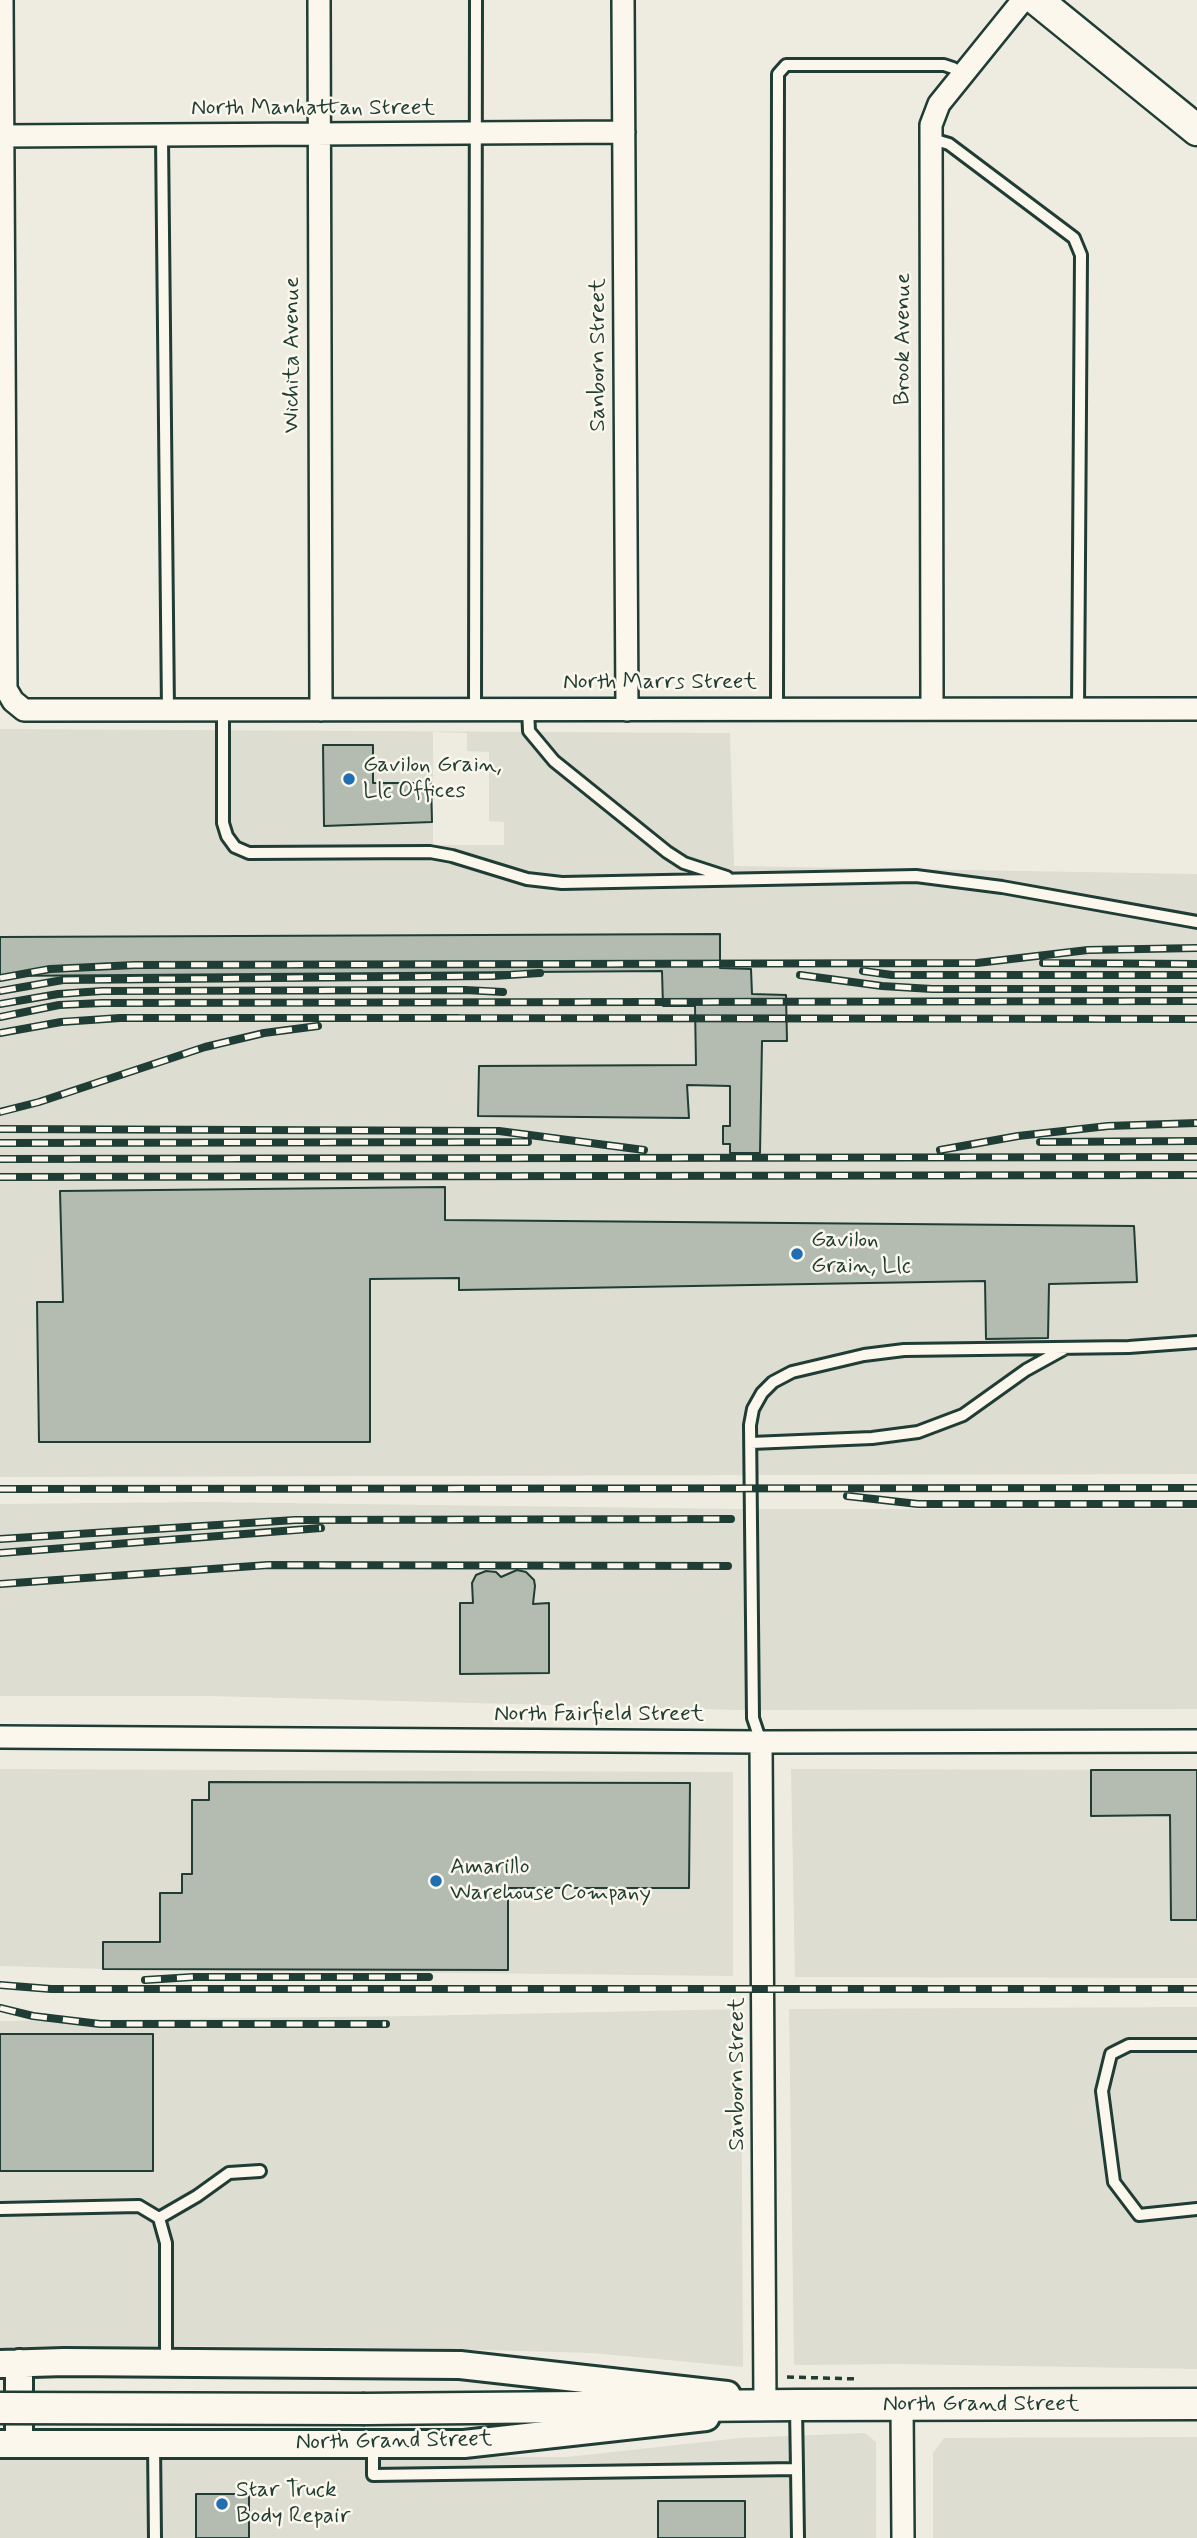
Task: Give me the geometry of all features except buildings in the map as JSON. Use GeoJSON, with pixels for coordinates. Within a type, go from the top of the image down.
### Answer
{"type":"FeatureCollection","features":[{"type":"Feature","properties":{"kind":"main road"},"geometry":{"type":"LineString","coordinates":[[1037,0],[1197,130]]}},
{"type":"Feature","properties":{"kind":"main road","name":"North Grand Street"},"geometry":{"type":"LineString","coordinates":[[0,2408],[365,2409],[796,2404],[1197,2404]]}},
{"type":"Feature","properties":{"kind":"street","name":"North Marrs Street"},"geometry":{"type":"LineString","coordinates":[[2,0],[6,689],[12,701],[24,710],[1197,709]]}},
{"type":"Feature","properties":{"kind":"street","name":"Wichita Avenue"},"geometry":{"type":"LineString","coordinates":[[319,0],[321,710]]}},
{"type":"Feature","properties":{"kind":"street","name":"Sanborn Street"},"geometry":{"type":"LineString","coordinates":[[623,0],[627,710]]}},
{"type":"Feature","properties":{"kind":"street","name":"Brook Avenue"},"geometry":{"type":"LineString","coordinates":[[932,709],[930,141],[934,114],[962,74],[1023,0]]}},
{"type":"Feature","properties":{"kind":"street","name":"North Manhattan Street"},"geometry":{"type":"LineString","coordinates":[[3,136],[624,132]]}},
{"type":"Feature","properties":{"kind":"street","name":"North Fairfield Street"},"geometry":{"type":"LineString","coordinates":[[0,1737],[761,1742],[1197,1741]]}},
{"type":"Feature","properties":{"kind":"street","name":"Sanborn Street"},"geometry":{"type":"LineString","coordinates":[[761,1742],[765,2405]]}},
{"type":"Feature","properties":{"kind":"street","name":"North Grand Street"},"geometry":{"type":"LineString","coordinates":[[10,2364],[460,2365],[740,2397],[765,2405],[742,2413],[464,2444],[373,2444],[368,2437],[361,2437],[341,2444],[10,2444],[10,2364]]}},
{"type":"Feature","properties":{"kind":"street"},"geometry":{"type":"LineString","coordinates":[[902,2404],[903,2538]]}},
{"type":"Feature","properties":{"kind":"lane"},"geometry":{"type":"LineString","coordinates":[[475,709],[476,0]]}},
{"type":"Feature","properties":{"kind":"lane"},"geometry":{"type":"LineString","coordinates":[[778,709],[778,74],[786,65],[944,65],[962,74]]}},
{"type":"Feature","properties":{"kind":"lane"},"geometry":{"type":"LineString","coordinates":[[162,137],[168,711]]}},
{"type":"Feature","properties":{"kind":"lane"},"geometry":{"type":"LineString","coordinates":[[930,141],[949,144],[1074,238],[1081,255],[1078,709]]}},
{"type":"Feature","properties":{"kind":"lane"},"geometry":{"type":"LineString","coordinates":[[528,709],[529,731],[554,761],[667,852],[684,863],[737,880]]}},
{"type":"Feature","properties":{"kind":"lane"},"geometry":{"type":"LineString","coordinates":[[223,711],[223,823],[234,847],[249,853],[430,852],[527,879],[562,883],[916,876],[1002,887],[1197,922]]}},
{"type":"Feature","properties":{"kind":"lane"},"geometry":{"type":"LineString","coordinates":[[761,1742],[753,1718],[751,1443],[753,1409],[762,1393],[773,1382],[792,1372],[852,1358],[916,1349],[1129,1347],[1197,1342]]}},
{"type":"Feature","properties":{"kind":"lane"},"geometry":{"type":"LineString","coordinates":[[751,1443],[872,1438],[918,1432],[963,1415],[1026,1370],[1066,1348]]}},
{"type":"Feature","properties":{"kind":"lane"},"geometry":{"type":"LineString","coordinates":[[1197,2045],[1129,2045],[1111,2054],[1102,2091],[1114,2182],[1139,2215],[1197,2209]]}},
{"type":"Feature","properties":{"kind":"lane"},"geometry":{"type":"LineString","coordinates":[[159,2218],[229,2173],[260,2171]]}},
{"type":"Feature","properties":{"kind":"lane"},"geometry":{"type":"LineString","coordinates":[[0,2209],[139,2206],[159,2218],[166,2243],[166,2363]]}},
{"type":"Feature","properties":{"kind":"lane"},"geometry":{"type":"LineString","coordinates":[[796,2404],[798,2538]]}},
{"type":"Feature","properties":{"kind":"lane"},"geometry":{"type":"LineString","coordinates":[[154,2444],[155,2538]]}},
{"type":"Feature","properties":{"kind":"lane"},"geometry":{"type":"LineString","coordinates":[[373,2444],[373,2475],[797,2469]]}},
{"type":"Feature","properties":{"kind":"shaded area"},"geometry":{"type":"Polygon","coordinates":[[[0,729],[730,733],[734,866],[1197,874],[1197,1474],[0,1477],[0,729]],[[433,732],[433,845],[504,845],[504,822],[489,821],[489,752],[467,751],[467,733],[433,732]]]}},
{"type":"Feature","properties":{"kind":"shaded area"},"geometry":{"type":"Polygon","coordinates":[[[203,1502],[739,1509],[1197,1509],[1197,1709],[741,1710],[207,1696],[0,1696],[0,1504],[203,1502]]]}},
{"type":"Feature","properties":{"kind":"shaded area"},"geometry":{"type":"Polygon","coordinates":[[[0,1769],[733,1772],[733,1976],[0,1966],[0,1769]]]}},
{"type":"Feature","properties":{"kind":"shaded area"},"geometry":{"type":"Polygon","coordinates":[[[791,1769],[1197,1770],[1197,1978],[795,1977],[791,1769]]]}},
{"type":"Feature","properties":{"kind":"shaded area"},"geometry":{"type":"Polygon","coordinates":[[[1197,2007],[1197,2369],[794,2365],[789,2009],[1197,2007]]]}},
{"type":"Feature","properties":{"kind":"shaded area"},"geometry":{"type":"Polygon","coordinates":[[[741,2009],[743,2367],[592,2353],[410,2348],[0,2348],[0,2021],[741,2009]]]}},
{"type":"Feature","properties":{"kind":"shaded area"},"geometry":{"type":"Polygon","coordinates":[[[865,2433],[876,2442],[876,2538],[0,2538],[0,2458],[567,2457],[740,2438],[865,2433]]]}},
{"type":"Feature","properties":{"kind":"shaded area"},"geometry":{"type":"Polygon","coordinates":[[[1197,2437],[1197,2538],[933,2538],[933,2453],[944,2438],[1197,2437]]]}},
{"type":"Feature","properties":{"kind":"railway"},"geometry":{"type":"LineString","coordinates":[[0,978],[50,969],[135,965],[977,963],[1088,950],[1197,948]]}},
{"type":"Feature","properties":{"kind":"railway"},"geometry":{"type":"LineString","coordinates":[[1043,963],[1197,964]]}},
{"type":"Feature","properties":{"kind":"railway"},"geometry":{"type":"LineString","coordinates":[[863,971],[892,975],[1197,975]]}},
{"type":"Feature","properties":{"kind":"railway"},"geometry":{"type":"LineString","coordinates":[[0,991],[63,980],[493,976],[540,973]]}},
{"type":"Feature","properties":{"kind":"railway"},"geometry":{"type":"LineString","coordinates":[[800,975],[882,986],[932,989],[1197,989]]}},
{"type":"Feature","properties":{"kind":"railway"},"geometry":{"type":"LineString","coordinates":[[0,1004],[58,994],[102,991],[503,992]]}},
{"type":"Feature","properties":{"kind":"railway"},"geometry":{"type":"LineString","coordinates":[[0,1017],[59,1005],[102,1003],[1197,1001]]}},
{"type":"Feature","properties":{"kind":"railway"},"geometry":{"type":"LineString","coordinates":[[0,1033],[61,1022],[120,1018],[458,1018]]}},
{"type":"Feature","properties":{"kind":"railway"},"geometry":{"type":"LineString","coordinates":[[449,1018],[1197,1019]]}},
{"type":"Feature","properties":{"kind":"railway"},"geometry":{"type":"LineString","coordinates":[[0,1112],[39,1102],[205,1047],[264,1033],[318,1026]]}},
{"type":"Feature","properties":{"kind":"railway"},"geometry":{"type":"LineString","coordinates":[[940,1150],[1018,1136],[1108,1126],[1197,1123]]}},
{"type":"Feature","properties":{"kind":"railway"},"geometry":{"type":"LineString","coordinates":[[0,1129],[499,1131],[644,1150]]}},
{"type":"Feature","properties":{"kind":"railway"},"geometry":{"type":"LineString","coordinates":[[1040,1142],[1197,1141]]}},
{"type":"Feature","properties":{"kind":"railway"},"geometry":{"type":"LineString","coordinates":[[0,1143],[528,1142]]}},
{"type":"Feature","properties":{"kind":"railway"},"geometry":{"type":"LineString","coordinates":[[0,1159],[1197,1157]]}},
{"type":"Feature","properties":{"kind":"railway"},"geometry":{"type":"LineString","coordinates":[[0,1177],[1197,1175]]}},
{"type":"Feature","properties":{"kind":"railway"},"geometry":{"type":"LineString","coordinates":[[0,1489],[1197,1488]]}},
{"type":"Feature","properties":{"kind":"railway"},"geometry":{"type":"LineString","coordinates":[[847,1496],[918,1504],[1197,1504]]}},
{"type":"Feature","properties":{"kind":"railway"},"geometry":{"type":"LineString","coordinates":[[0,1539],[295,1520],[731,1519]]}},
{"type":"Feature","properties":{"kind":"railway"},"geometry":{"type":"LineString","coordinates":[[0,1553],[321,1528]]}},
{"type":"Feature","properties":{"kind":"railway"},"geometry":{"type":"LineString","coordinates":[[0,1584],[268,1565],[728,1566]]}},
{"type":"Feature","properties":{"kind":"railway"},"geometry":{"type":"LineString","coordinates":[[145,1980],[193,1977],[429,1977]]}},
{"type":"Feature","properties":{"kind":"railway"},"geometry":{"type":"LineString","coordinates":[[0,1985],[51,1989],[1197,1989]]}},
{"type":"Feature","properties":{"kind":"railway"},"geometry":{"type":"LineString","coordinates":[[0,2008],[33,2016],[100,2024],[386,2024]]}},
{"type":"Feature","properties":{"kind":"place","name":"Gavilon Grain, Llc Offices"},"geometry":{"type":"Point","coordinates":[349,779]}},
{"type":"Feature","properties":{"kind":"place","name":"Gavilon Grain, Llc"},"geometry":{"type":"Point","coordinates":[797,1254]}},
{"type":"Feature","properties":{"kind":"place","name":"Amarillo Warehouse Company"},"geometry":{"type":"Point","coordinates":[436,1881]}},
{"type":"Feature","properties":{"kind":"place","name":"Star Truck Body Repair"},"geometry":{"type":"Point","coordinates":[222,2504]}}]}
